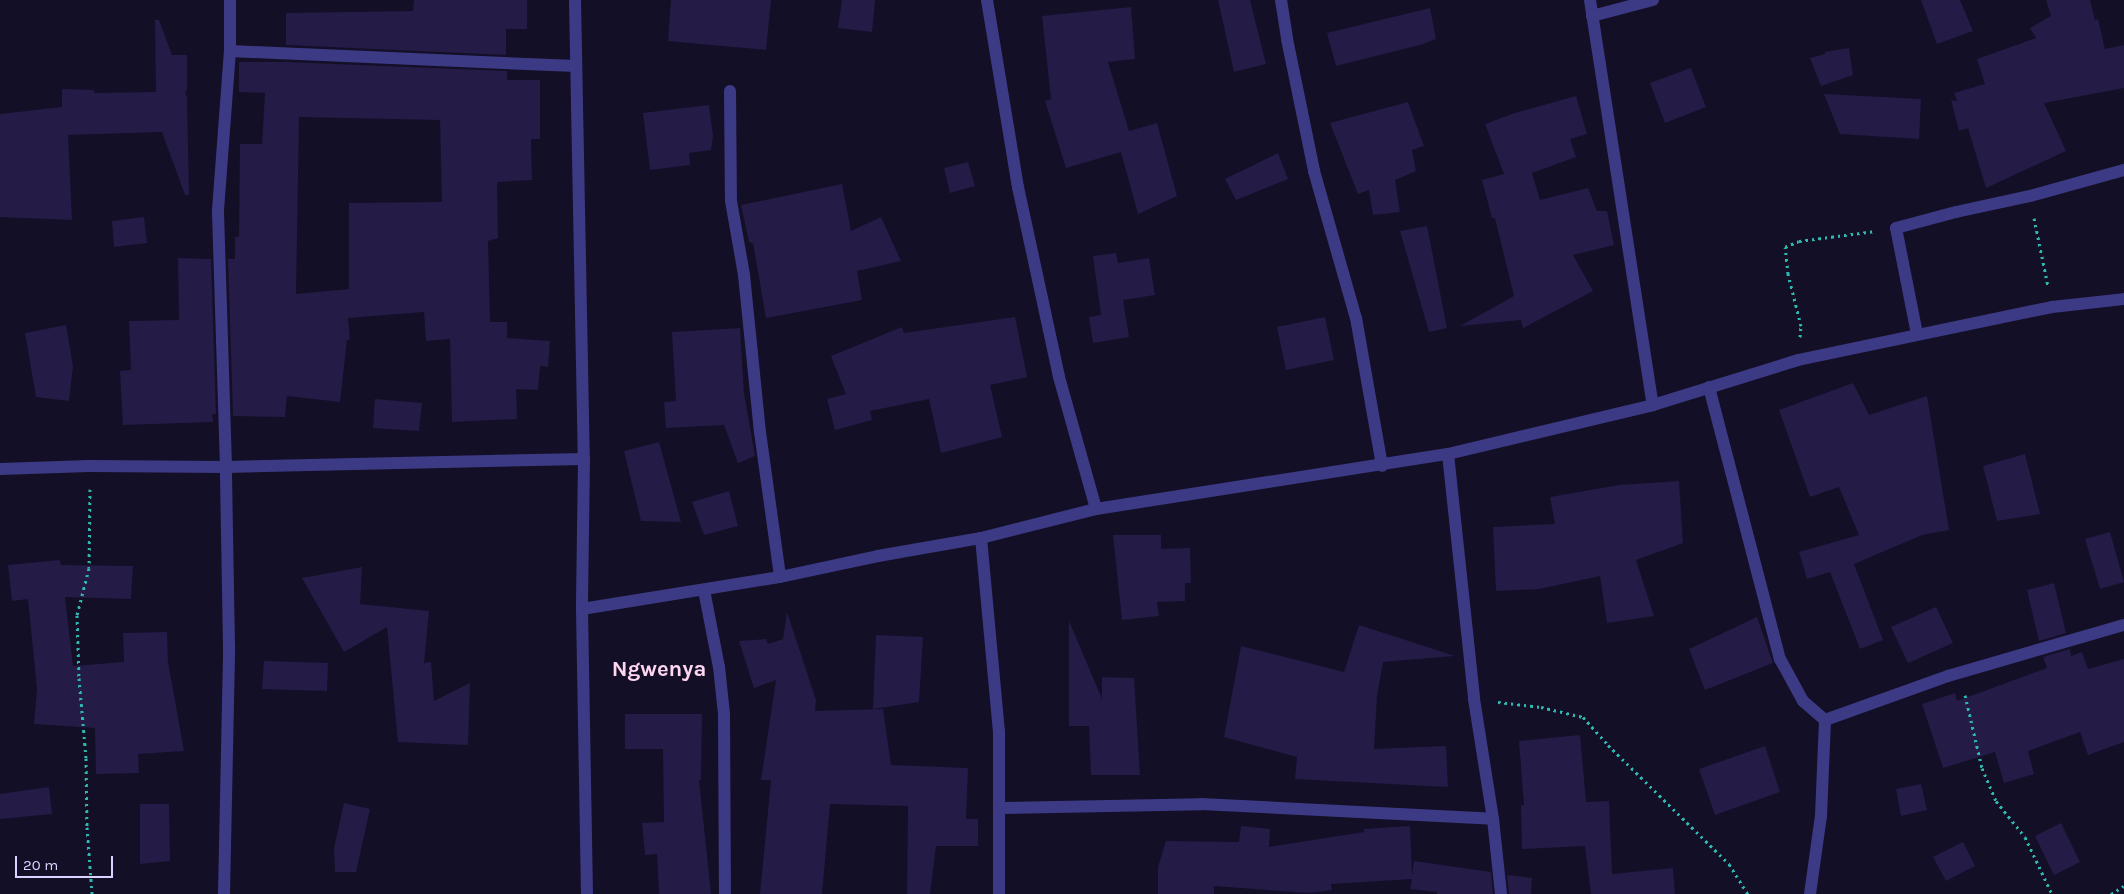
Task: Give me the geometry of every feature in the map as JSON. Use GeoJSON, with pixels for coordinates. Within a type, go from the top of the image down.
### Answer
{"type":"FeatureCollection","features":[{"type":"Feature","properties":{"kind":"street"},"geometry":{"type":"LineString","coordinates":[[224,894],[229,648],[226,467],[218,210],[230,51],[230,0]]}},
{"type":"Feature","properties":{"kind":"street"},"geometry":{"type":"LineString","coordinates":[[575,0],[584,459],[582,608],[588,894]]}},
{"type":"Feature","properties":{"kind":"street"},"geometry":{"type":"LineString","coordinates":[[987,0],[1020,196],[1059,377],[1096,510]]}},
{"type":"Feature","properties":{"kind":"street"},"geometry":{"type":"LineString","coordinates":[[1281,0],[1314,171],[1356,318],[1382,466]]}},
{"type":"Feature","properties":{"kind":"street"},"geometry":{"type":"LineString","coordinates":[[1590,0],[1653,405]]}},
{"type":"Feature","properties":{"kind":"street"},"geometry":{"type":"LineString","coordinates":[[1592,16],[1654,0]]}},
{"type":"Feature","properties":{"kind":"street"},"geometry":{"type":"LineString","coordinates":[[230,51],[576,66]]}},
{"type":"Feature","properties":{"kind":"street"},"geometry":{"type":"LineString","coordinates":[[730,91],[732,201],[744,275],[760,432],[780,577]]}},
{"type":"Feature","properties":{"kind":"street"},"geometry":{"type":"LineString","coordinates":[[1917,334],[1896,228],[1956,212],[2030,196],[2124,170]]}},
{"type":"Feature","properties":{"kind":"street"},"geometry":{"type":"LineString","coordinates":[[582,608],[780,577],[878,556],[981,538],[1096,510],[1448,454],[1653,405],[1798,360],[2052,307],[2124,299]]}},
{"type":"Feature","properties":{"kind":"street"},"geometry":{"type":"LineString","coordinates":[[1709,387],[1780,659],[1803,701],[1825,720]]}},
{"type":"Feature","properties":{"kind":"street"},"geometry":{"type":"LineString","coordinates":[[1448,454],[1474,699],[1493,819],[1501,894]]}},
{"type":"Feature","properties":{"kind":"street"},"geometry":{"type":"LineString","coordinates":[[0,469],[89,466],[226,467],[584,459]]}},
{"type":"Feature","properties":{"kind":"street"},"geometry":{"type":"LineString","coordinates":[[981,538],[999,734],[999,894]]}},
{"type":"Feature","properties":{"kind":"street"},"geometry":{"type":"LineString","coordinates":[[704,590],[719,667],[724,714],[725,894]]}},
{"type":"Feature","properties":{"kind":"street"},"geometry":{"type":"LineString","coordinates":[[1825,720],[1962,672],[2124,625]]}},
{"type":"Feature","properties":{"kind":"street"},"geometry":{"type":"LineString","coordinates":[[1810,894],[1821,816],[1825,720]]}},
{"type":"Feature","properties":{"kind":"street"},"geometry":{"type":"LineString","coordinates":[[1000,808],[1201,804],[1493,819]]}},
{"type":"Feature","properties":{"kind":"path"},"geometry":{"type":"LineString","coordinates":[[2030,196],[2052,307]]}},
{"type":"Feature","properties":{"kind":"path"},"geometry":{"type":"LineString","coordinates":[[1798,360],[1801,326],[1788,274],[1785,247],[1799,241],[1896,228]]}},
{"type":"Feature","properties":{"kind":"path"},"geometry":{"type":"LineString","coordinates":[[89,466],[91,497],[89,568],[77,615],[92,894]]}},
{"type":"Feature","properties":{"kind":"path"},"geometry":{"type":"LineString","coordinates":[[1962,672],[1966,702],[1982,768],[1996,801],[2025,837],[2052,894]]}},
{"type":"Feature","properties":{"kind":"path"},"geometry":{"type":"LineString","coordinates":[[1474,699],[1541,707],[1583,717],[1608,745],[1729,864],[1748,894]]}},
{"type":"Feature","properties":{"kind":"path"},"geometry":{"type":"LineString","coordinates":[[2111,894],[2124,886]]}},
{"type":"Feature","properties":{"kind":"building"},"geometry":{"type":"Polygon","coordinates":[[[414,0],[527,0],[527,29],[506,29],[506,55],[286,45],[286,13],[413,11],[414,0]]]}},
{"type":"Feature","properties":{"kind":"building"},"geometry":{"type":"Polygon","coordinates":[[[671,0],[771,0],[766,50],[668,41],[671,0]]]}},
{"type":"Feature","properties":{"kind":"building"},"geometry":{"type":"Polygon","coordinates":[[[842,0],[875,0],[872,32],[838,28],[842,0]]]}},
{"type":"Feature","properties":{"kind":"building"},"geometry":{"type":"Polygon","coordinates":[[[1218,0],[1250,0],[1266,64],[1234,72],[1218,0]]]}},
{"type":"Feature","properties":{"kind":"building"},"geometry":{"type":"Polygon","coordinates":[[[1921,0],[1960,0],[1973,31],[1937,44],[1921,0]]]}},
{"type":"Feature","properties":{"kind":"building"},"geometry":{"type":"Polygon","coordinates":[[[2046,0],[2090,0],[2095,20],[2098,19],[2105,49],[2124,45],[2124,88],[2044,103],[2066,151],[1986,188],[1968,128],[1959,131],[1951,100],[1957,101],[1954,93],[1985,84],[1977,59],[2036,38],[2030,28],[2051,16],[2046,0]]]}},
{"type":"Feature","properties":{"kind":"building"},"geometry":{"type":"Polygon","coordinates":[[[1131,7],[1135,59],[1108,62],[1129,131],[1157,123],[1177,196],[1138,214],[1121,152],[1066,168],[1045,101],[1051,99],[1042,16],[1131,7]]]}},
{"type":"Feature","properties":{"kind":"building"},"geometry":{"type":"Polygon","coordinates":[[[1430,8],[1436,39],[1420,45],[1336,66],[1327,33],[1430,8]]]}},
{"type":"Feature","properties":{"kind":"building"},"geometry":{"type":"Polygon","coordinates":[[[155,20],[159,20],[172,55],[187,55],[187,91],[185,91],[187,98],[189,195],[185,195],[162,132],[68,135],[72,220],[0,217],[0,114],[62,107],[62,89],[94,90],[94,93],[156,92],[155,20]]]}},
{"type":"Feature","properties":{"kind":"building"},"geometry":{"type":"Polygon","coordinates":[[[1849,48],[1853,75],[1821,86],[1810,58],[1825,54],[1825,52],[1849,48]]]}},
{"type":"Feature","properties":{"kind":"building"},"geometry":{"type":"Polygon","coordinates":[[[239,62],[286,62],[507,71],[507,80],[540,80],[540,139],[531,139],[532,180],[497,182],[498,238],[488,241],[490,322],[507,322],[507,338],[550,341],[548,367],[540,366],[538,390],[516,389],[517,419],[452,422],[450,339],[426,341],[424,312],[348,318],[350,340],[347,340],[340,402],[287,396],[285,417],[233,416],[228,259],[235,259],[235,237],[239,237],[240,144],[262,144],[265,93],[239,92],[239,62]],[[299,117],[296,294],[349,289],[349,203],[442,202],[440,120],[299,117]]]}},
{"type":"Feature","properties":{"kind":"building"},"geometry":{"type":"Polygon","coordinates":[[[1691,68],[1706,107],[1665,123],[1650,83],[1691,68]]]}},
{"type":"Feature","properties":{"kind":"building"},"geometry":{"type":"Polygon","coordinates":[[[1824,94],[1921,99],[1919,139],[1840,134],[1824,94]]]}},
{"type":"Feature","properties":{"kind":"building"},"geometry":{"type":"Polygon","coordinates":[[[1576,96],[1587,134],[1570,139],[1576,157],[1532,173],[1540,200],[1588,188],[1597,211],[1607,211],[1614,245],[1573,255],[1593,291],[1523,328],[1521,320],[1460,326],[1514,296],[1495,218],[1492,218],[1482,180],[1504,174],[1485,124],[1515,113],[1576,96]]]}},
{"type":"Feature","properties":{"kind":"building"},"geometry":{"type":"Polygon","coordinates":[[[1408,102],[1424,146],[1412,150],[1416,171],[1395,180],[1400,212],[1373,215],[1369,190],[1358,194],[1330,123],[1408,102]]]}},
{"type":"Feature","properties":{"kind":"building"},"geometry":{"type":"Polygon","coordinates":[[[709,105],[713,136],[711,150],[689,153],[690,165],[650,170],[643,113],[709,105]]]}},
{"type":"Feature","properties":{"kind":"building"},"geometry":{"type":"Polygon","coordinates":[[[1278,153],[1288,179],[1236,200],[1225,179],[1278,153]]]}},
{"type":"Feature","properties":{"kind":"building"},"geometry":{"type":"Polygon","coordinates":[[[968,162],[975,186],[950,193],[944,168],[968,162]]]}},
{"type":"Feature","properties":{"kind":"building"},"geometry":{"type":"Polygon","coordinates":[[[842,184],[851,231],[881,217],[901,261],[857,271],[862,300],[766,318],[753,243],[749,242],[741,205],[842,184]]]}},
{"type":"Feature","properties":{"kind":"building"},"geometry":{"type":"Polygon","coordinates":[[[144,217],[147,243],[114,247],[112,221],[144,217]]]}},
{"type":"Feature","properties":{"kind":"building"},"geometry":{"type":"Polygon","coordinates":[[[1427,226],[1447,328],[1429,332],[1400,231],[1427,226]]]}},
{"type":"Feature","properties":{"kind":"building"},"geometry":{"type":"Polygon","coordinates":[[[1116,253],[1118,263],[1149,258],[1155,295],[1123,300],[1129,337],[1093,343],[1089,317],[1101,315],[1093,256],[1116,253]]]}},
{"type":"Feature","properties":{"kind":"building"},"geometry":{"type":"Polygon","coordinates":[[[178,258],[211,259],[216,414],[212,414],[213,422],[123,425],[120,371],[131,370],[129,321],[179,320],[178,258]]]}},
{"type":"Feature","properties":{"kind":"building"},"geometry":{"type":"Polygon","coordinates":[[[1015,317],[1027,377],[990,385],[1002,437],[941,453],[929,399],[870,411],[872,420],[835,430],[827,399],[846,394],[831,356],[902,327],[904,333],[1015,317]]]}},
{"type":"Feature","properties":{"kind":"building"},"geometry":{"type":"Polygon","coordinates":[[[1325,317],[1334,360],[1286,370],[1277,327],[1325,317]]]}},
{"type":"Feature","properties":{"kind":"building"},"geometry":{"type":"Polygon","coordinates":[[[66,325],[73,366],[69,401],[36,397],[25,333],[66,325]]]}},
{"type":"Feature","properties":{"kind":"building"},"geometry":{"type":"Polygon","coordinates":[[[740,328],[744,393],[755,456],[738,463],[724,425],[666,428],[664,402],[676,401],[672,332],[740,328]]]}},
{"type":"Feature","properties":{"kind":"building"},"geometry":{"type":"Polygon","coordinates":[[[1853,383],[1869,415],[1927,396],[1949,530],[1922,535],[1854,564],[1883,640],[1860,649],[1830,572],[1807,579],[1799,552],[1859,535],[1839,487],[1810,497],[1779,410],[1853,383]]]}},
{"type":"Feature","properties":{"kind":"building"},"geometry":{"type":"Polygon","coordinates":[[[375,399],[422,403],[419,431],[373,428],[375,399]]]}},
{"type":"Feature","properties":{"kind":"building"},"geometry":{"type":"Polygon","coordinates":[[[659,442],[681,522],[641,521],[624,451],[659,442]]]}},
{"type":"Feature","properties":{"kind":"building"},"geometry":{"type":"Polygon","coordinates":[[[2025,454],[2040,514],[1997,521],[1983,466],[2025,454]]]}},
{"type":"Feature","properties":{"kind":"building"},"geometry":{"type":"Polygon","coordinates":[[[1679,481],[1683,543],[1636,560],[1654,616],[1607,623],[1600,576],[1539,589],[1496,591],[1493,527],[1555,524],[1550,497],[1619,485],[1679,481]]]}},
{"type":"Feature","properties":{"kind":"building"},"geometry":{"type":"Polygon","coordinates":[[[729,491],[738,526],[704,535],[692,502],[729,491]]]}},
{"type":"Feature","properties":{"kind":"building"},"geometry":{"type":"Polygon","coordinates":[[[2110,532],[2124,582],[2100,589],[2085,539],[2110,532]]]}},
{"type":"Feature","properties":{"kind":"building"},"geometry":{"type":"Polygon","coordinates":[[[1113,535],[1161,535],[1161,549],[1190,548],[1191,583],[1185,583],[1185,601],[1157,602],[1159,616],[1122,620],[1113,535]]]}},
{"type":"Feature","properties":{"kind":"building"},"geometry":{"type":"Polygon","coordinates":[[[60,560],[61,565],[133,566],[131,599],[65,597],[73,666],[124,662],[123,633],[167,632],[168,662],[184,751],[138,754],[139,773],[96,774],[95,728],[34,724],[37,689],[28,599],[12,601],[8,565],[60,560]]]}},
{"type":"Feature","properties":{"kind":"building"},"geometry":{"type":"Polygon","coordinates":[[[362,567],[360,604],[429,611],[424,663],[431,662],[434,701],[470,683],[468,745],[398,742],[387,627],[344,652],[302,578],[362,567]]]}},
{"type":"Feature","properties":{"kind":"building"},"geometry":{"type":"Polygon","coordinates":[[[2054,583],[2066,633],[2039,641],[2027,590],[2054,583]]]}},
{"type":"Feature","properties":{"kind":"building"},"geometry":{"type":"Polygon","coordinates":[[[1936,607],[1953,643],[1908,663],[1891,627],[1936,607]]]}},
{"type":"Feature","properties":{"kind":"building"},"geometry":{"type":"Polygon","coordinates":[[[787,612],[816,700],[815,711],[883,709],[891,765],[968,768],[966,819],[978,819],[978,846],[936,846],[930,894],[907,894],[908,806],[830,804],[822,894],[760,894],[771,780],[761,780],[776,680],[754,688],[739,641],[766,639],[768,644],[783,639],[787,612]]]}},
{"type":"Feature","properties":{"kind":"building"},"geometry":{"type":"Polygon","coordinates":[[[1757,617],[1773,663],[1705,690],[1689,649],[1757,617]]]}},
{"type":"Feature","properties":{"kind":"building"},"geometry":{"type":"Polygon","coordinates":[[[1069,621],[1102,699],[1102,677],[1134,678],[1140,775],[1091,775],[1089,726],[1069,726],[1069,621]]]}},
{"type":"Feature","properties":{"kind":"building"},"geometry":{"type":"Polygon","coordinates":[[[1359,625],[1455,656],[1383,662],[1377,696],[1374,749],[1446,746],[1448,787],[1295,779],[1297,757],[1224,737],[1241,646],[1344,672],[1359,625]]]}},
{"type":"Feature","properties":{"kind":"building"},"geometry":{"type":"Polygon","coordinates":[[[876,635],[923,637],[919,702],[873,709],[876,635]]]}},
{"type":"Feature","properties":{"kind":"building"},"geometry":{"type":"Polygon","coordinates":[[[2070,649],[2071,656],[2082,652],[2088,669],[2124,659],[2124,742],[2088,755],[2080,732],[2028,751],[2034,774],[2004,783],[1995,752],[1943,768],[1922,704],[1955,693],[1957,701],[2047,668],[2043,657],[2070,649]]]}},
{"type":"Feature","properties":{"kind":"building"},"geometry":{"type":"Polygon","coordinates":[[[264,661],[328,663],[327,691],[262,689],[264,661]]]}},
{"type":"Feature","properties":{"kind":"building"},"geometry":{"type":"Polygon","coordinates":[[[625,714],[702,714],[701,780],[699,780],[711,894],[659,894],[657,854],[645,855],[642,823],[664,822],[663,749],[625,749],[625,714]]]}},
{"type":"Feature","properties":{"kind":"building"},"geometry":{"type":"Polygon","coordinates":[[[1580,735],[1586,802],[1609,801],[1612,874],[1673,868],[1675,894],[1591,894],[1585,846],[1522,849],[1521,805],[1524,805],[1519,741],[1580,735]]]}},
{"type":"Feature","properties":{"kind":"building"},"geometry":{"type":"Polygon","coordinates":[[[1765,746],[1780,792],[1715,815],[1699,769],[1765,746]]]}},
{"type":"Feature","properties":{"kind":"building"},"geometry":{"type":"Polygon","coordinates":[[[1921,784],[1927,810],[1901,816],[1896,789],[1921,784]]]}},
{"type":"Feature","properties":{"kind":"building"},"geometry":{"type":"Polygon","coordinates":[[[49,787],[52,814],[0,819],[0,794],[49,787]]]}},
{"type":"Feature","properties":{"kind":"building"},"geometry":{"type":"Polygon","coordinates":[[[344,803],[370,809],[356,872],[335,872],[334,848],[344,803]]]}},
{"type":"Feature","properties":{"kind":"building"},"geometry":{"type":"Polygon","coordinates":[[[140,804],[169,804],[170,861],[140,864],[140,804]]]}},
{"type":"Feature","properties":{"kind":"building"},"geometry":{"type":"Polygon","coordinates":[[[2061,823],[2080,862],[2054,875],[2035,836],[2061,823]]]}},
{"type":"Feature","properties":{"kind":"building"},"geometry":{"type":"Polygon","coordinates":[[[1241,826],[1270,829],[1269,847],[1364,832],[1364,829],[1410,826],[1412,876],[1414,861],[1491,872],[1493,894],[1437,894],[1437,892],[1410,889],[1412,879],[1331,884],[1332,890],[1309,893],[1214,886],[1214,894],[1158,894],[1158,867],[1166,841],[1239,842],[1241,826]]]}},
{"type":"Feature","properties":{"kind":"building"},"geometry":{"type":"Polygon","coordinates":[[[1963,842],[1975,866],[1946,881],[1933,857],[1963,842]]]}},
{"type":"Feature","properties":{"kind":"building"},"geometry":{"type":"Polygon","coordinates":[[[1507,875],[1532,878],[1531,894],[1509,894],[1507,875]]]}},
{"type":"Feature","properties":{"kind":"district","name":"Ngwenya"},"geometry":{"type":"Point","coordinates":[659,670]}}]}
